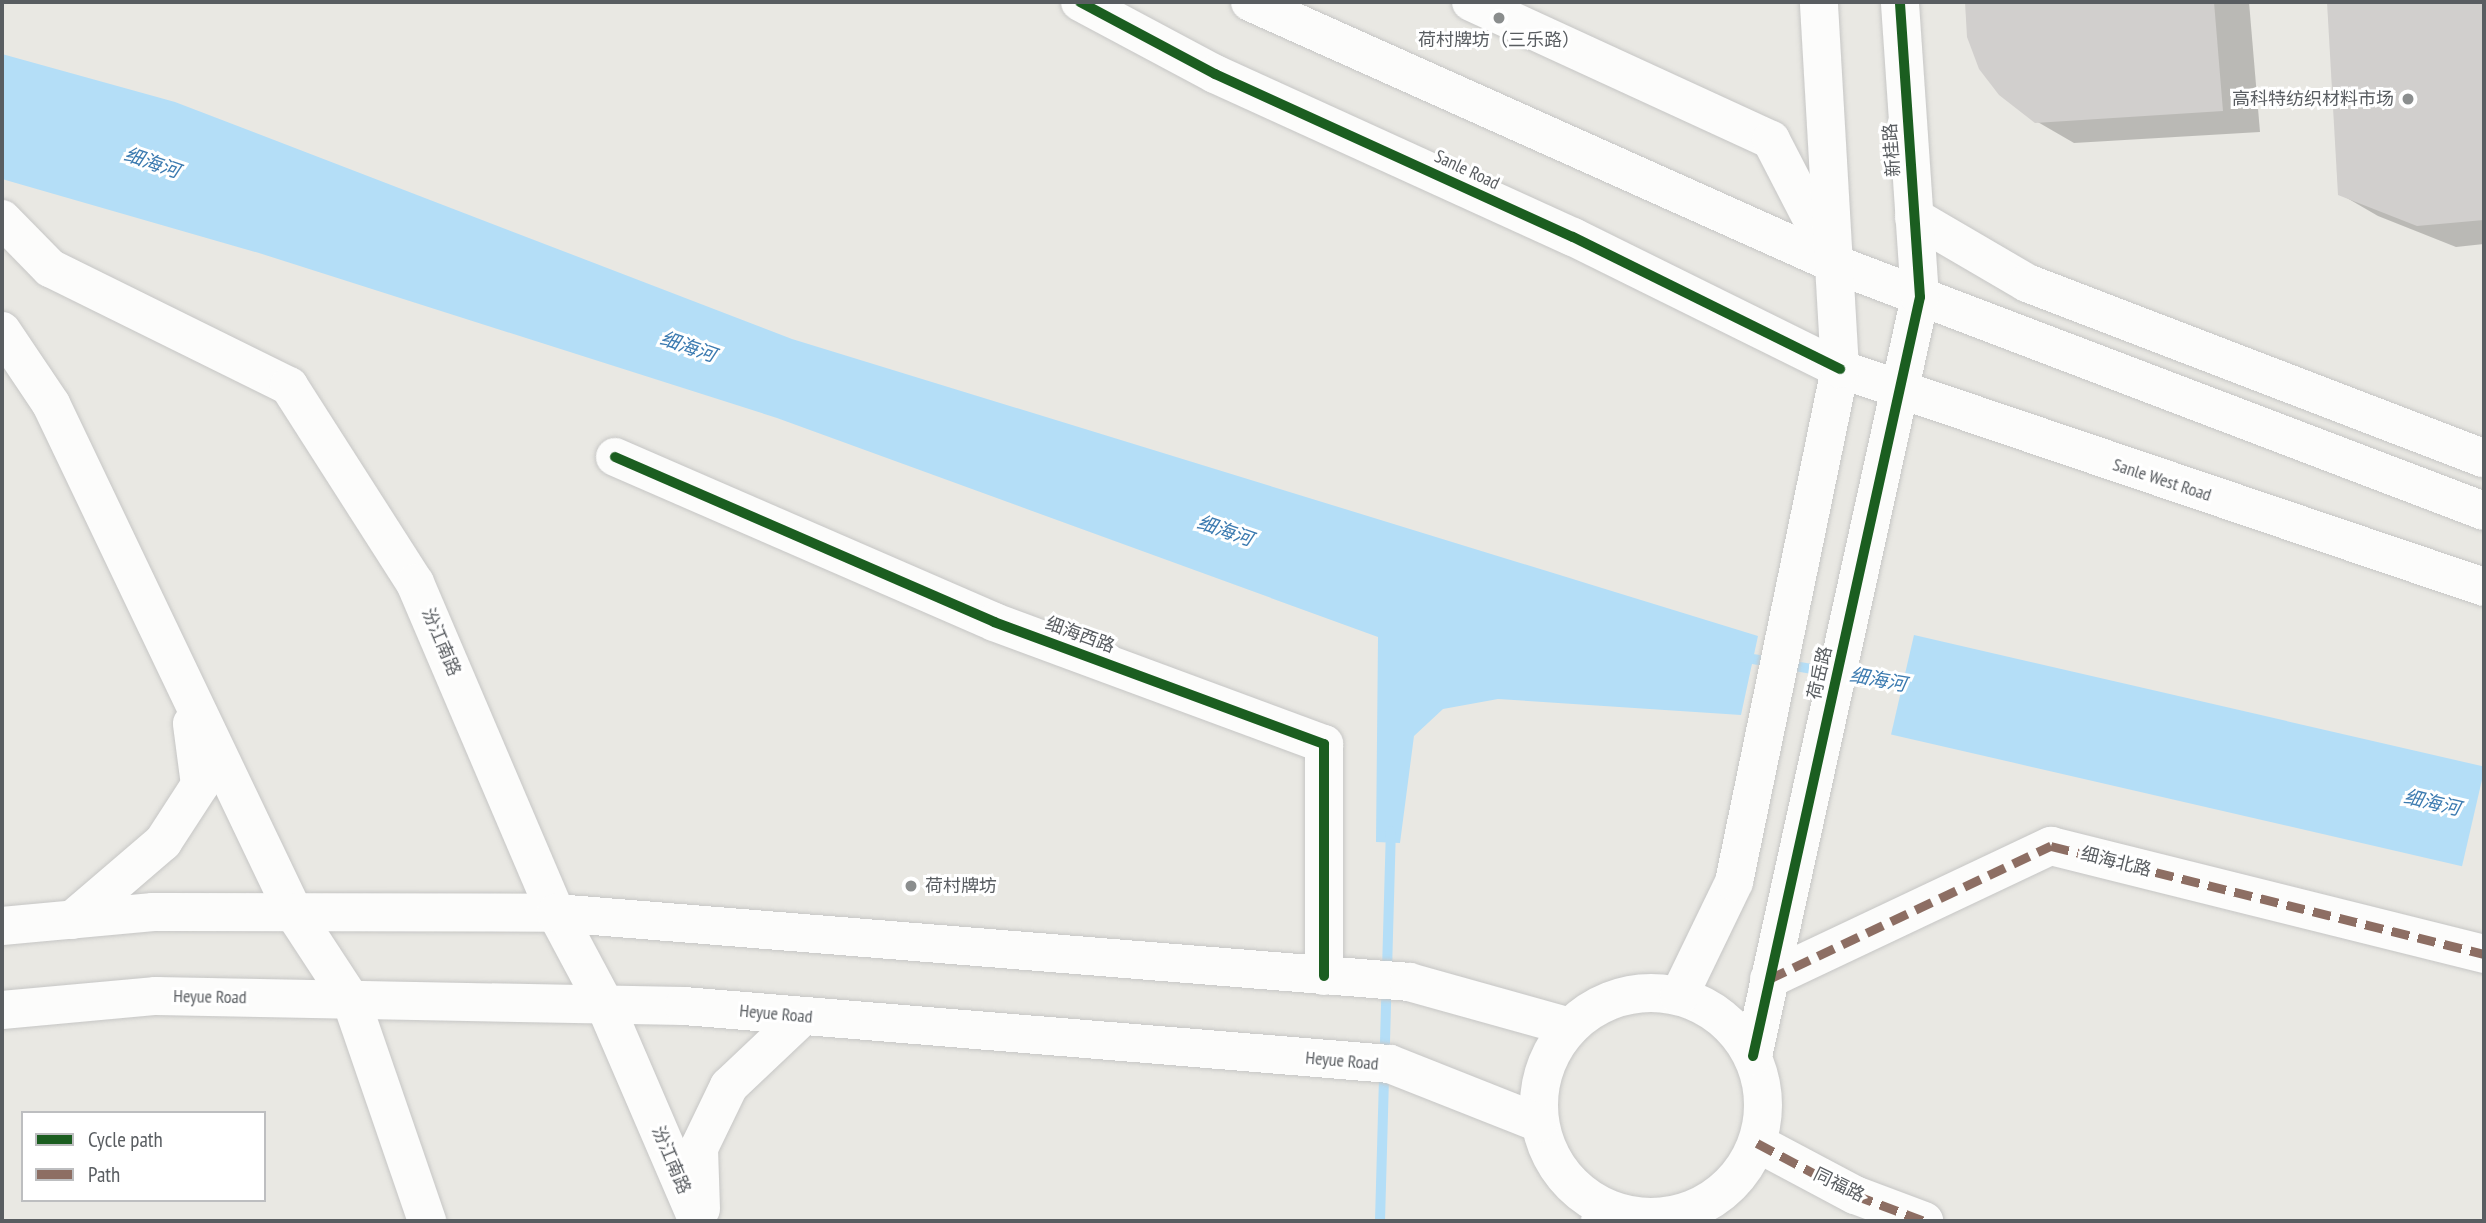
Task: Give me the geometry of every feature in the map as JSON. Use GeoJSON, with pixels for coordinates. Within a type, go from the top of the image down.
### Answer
{"type":"FeatureCollection","features":[{"type":"Feature","properties":{"kind":"main road","name":"Sanle Road"},"geometry":{"type":"LineString","coordinates":[[1080,2],[1215,74],[1573,237],[1840,369]]}},
{"type":"Feature","properties":{"kind":"main road"},"geometry":{"type":"LineString","coordinates":[[1250,2],[1835,264],[2484,511]]}},
{"type":"Feature","properties":{"kind":"main road"},"geometry":{"type":"LineString","coordinates":[[1471,2],[1771,139],[1835,264]]}},
{"type":"Feature","properties":{"kind":"main road"},"geometry":{"type":"LineString","coordinates":[[1679,996],[1734,882],[1840,369],[1819,2]]}},
{"type":"Feature","properties":{"kind":"main road","name":"新桂路"},"geometry":{"type":"LineString","coordinates":[[1900,2],[1920,296]]}},
{"type":"Feature","properties":{"kind":"main road"},"geometry":{"type":"LineString","coordinates":[[1914,217],[2028,283],[2484,458]]}},
{"type":"Feature","properties":{"kind":"main road","name":"汾江南路"},"geometry":{"type":"LineString","coordinates":[[2,219],[50,268],[289,386],[415,583],[556,914],[604,1003],[700,1221]]}},
{"type":"Feature","properties":{"kind":"main road","name":"荷岳路"},"geometry":{"type":"LineString","coordinates":[[1753,1056],[1901,393],[1920,296]]}},
{"type":"Feature","properties":{"kind":"main road"},"geometry":{"type":"LineString","coordinates":[[2,331],[51,404],[294,913],[351,1000],[427,1221]]}},
{"type":"Feature","properties":{"kind":"main road","name":"Sanle West Road"},"geometry":{"type":"LineString","coordinates":[[1840,369],[1901,393],[2484,587]]}},
{"type":"Feature","properties":{"kind":"main road","name":"细海西路"},"geometry":{"type":"LineString","coordinates":[[615,457],[994,622],[1324,744],[1324,976]]}},
{"type":"Feature","properties":{"kind":"main road"},"geometry":{"type":"LineString","coordinates":[[72,920],[163,842],[200,785],[188,691]]}},
{"type":"Feature","properties":{"kind":"main road","name":"细海北路"},"geometry":{"type":"LineString","coordinates":[[1769,979],[2051,846],[2484,954]]}},
{"type":"Feature","properties":{"kind":"main road"},"geometry":{"type":"LineString","coordinates":[[2,926],[153,912],[556,914],[1409,982],[1570,1027]]}},
{"type":"Feature","properties":{"kind":"main road"},"geometry":{"type":"LineString","coordinates":[[1639,993],[1679,996],[1709,1008],[1734,1029],[1753,1056],[1764,1099],[1758,1143],[1740,1175],[1713,1199],[1680,1214],[1645,1218],[1605,1216],[1577,1190],[1552,1159],[1539,1123],[1539,1088],[1550,1055],[1570,1027],[1602,1004],[1639,993]]}},
{"type":"Feature","properties":{"kind":"main road","name":"Heyue Road"},"geometry":{"type":"LineString","coordinates":[[2,1010],[156,996],[604,1003],[802,1017],[1390,1065],[1539,1123]]}},
{"type":"Feature","properties":{"kind":"main road"},"geometry":{"type":"LineString","coordinates":[[700,1221],[699,1149],[730,1086],[802,1017]]}},
{"type":"Feature","properties":{"kind":"main road","name":"同福路"},"geometry":{"type":"LineString","coordinates":[[1758,1143],[1855,1195],[1924,1221]]}},
{"type":"Feature","properties":{"kind":"water"},"geometry":{"type":"Polygon","coordinates":[[[2,54],[175,102],[792,339],[1758,636],[1741,715],[1498,699],[1443,709],[1414,736],[1400,843],[1376,842],[1378,637],[777,418],[259,253],[2,179],[2,54]]]}},
{"type":"Feature","properties":{"kind":"water"},"geometry":{"type":"Polygon","coordinates":[[[1914,635],[2484,767],[2462,866],[1891,734],[1914,635]]]}},
{"type":"Feature","properties":{"kind":"building"},"geometry":{"type":"Polygon","coordinates":[[[1965,2],[2214,2],[2223,111],[2035,123],[1999,95],[1979,69],[1967,37],[1965,2]]]}},
{"type":"Feature","properties":{"kind":"building","name":"高科特纺织材料市场"},"geometry":{"type":"Polygon","coordinates":[[[2327,2],[2484,2],[2484,220],[2417,226],[2338,195],[2327,2]]]}},
{"type":"Feature","properties":{"kind":"waterway","name":"细海河"},"geometry":{"type":"LineString","coordinates":[[1741,657],[1918,687]]}},
{"type":"Feature","properties":{"kind":"waterway"},"geometry":{"type":"LineString","coordinates":[[1380,1221],[1391,831]]}},
{"type":"Feature","properties":{"kind":"marked path"},"geometry":{"type":"LineString","coordinates":[[1769,979],[2051,846],[2484,954]]}},
{"type":"Feature","properties":{"kind":"marked path"},"geometry":{"type":"LineString","coordinates":[[1757,1143],[1855,1195],[1924,1221]]}},
{"type":"Feature","properties":{"kind":"cycle path"},"geometry":{"type":"LineString","coordinates":[[1080,2],[1215,74],[1573,237],[1840,369]]}},
{"type":"Feature","properties":{"kind":"cycle path"},"geometry":{"type":"LineString","coordinates":[[1753,1056],[1920,297],[1900,2]]}},
{"type":"Feature","properties":{"kind":"cycle path"},"geometry":{"type":"LineString","coordinates":[[615,457],[994,622],[1324,744],[1324,976]]}},
{"type":"Feature","properties":{"kind":"place","name":"荷村牌坊（三乐路）"},"geometry":{"type":"Point","coordinates":[1499,18]}},
{"type":"Feature","properties":{"kind":"place","name":"高科特纺织材料市场"},"geometry":{"type":"Point","coordinates":[2408,99]}},
{"type":"Feature","properties":{"kind":"place","name":"荷村牌坊"},"geometry":{"type":"Point","coordinates":[911,886]}}]}
